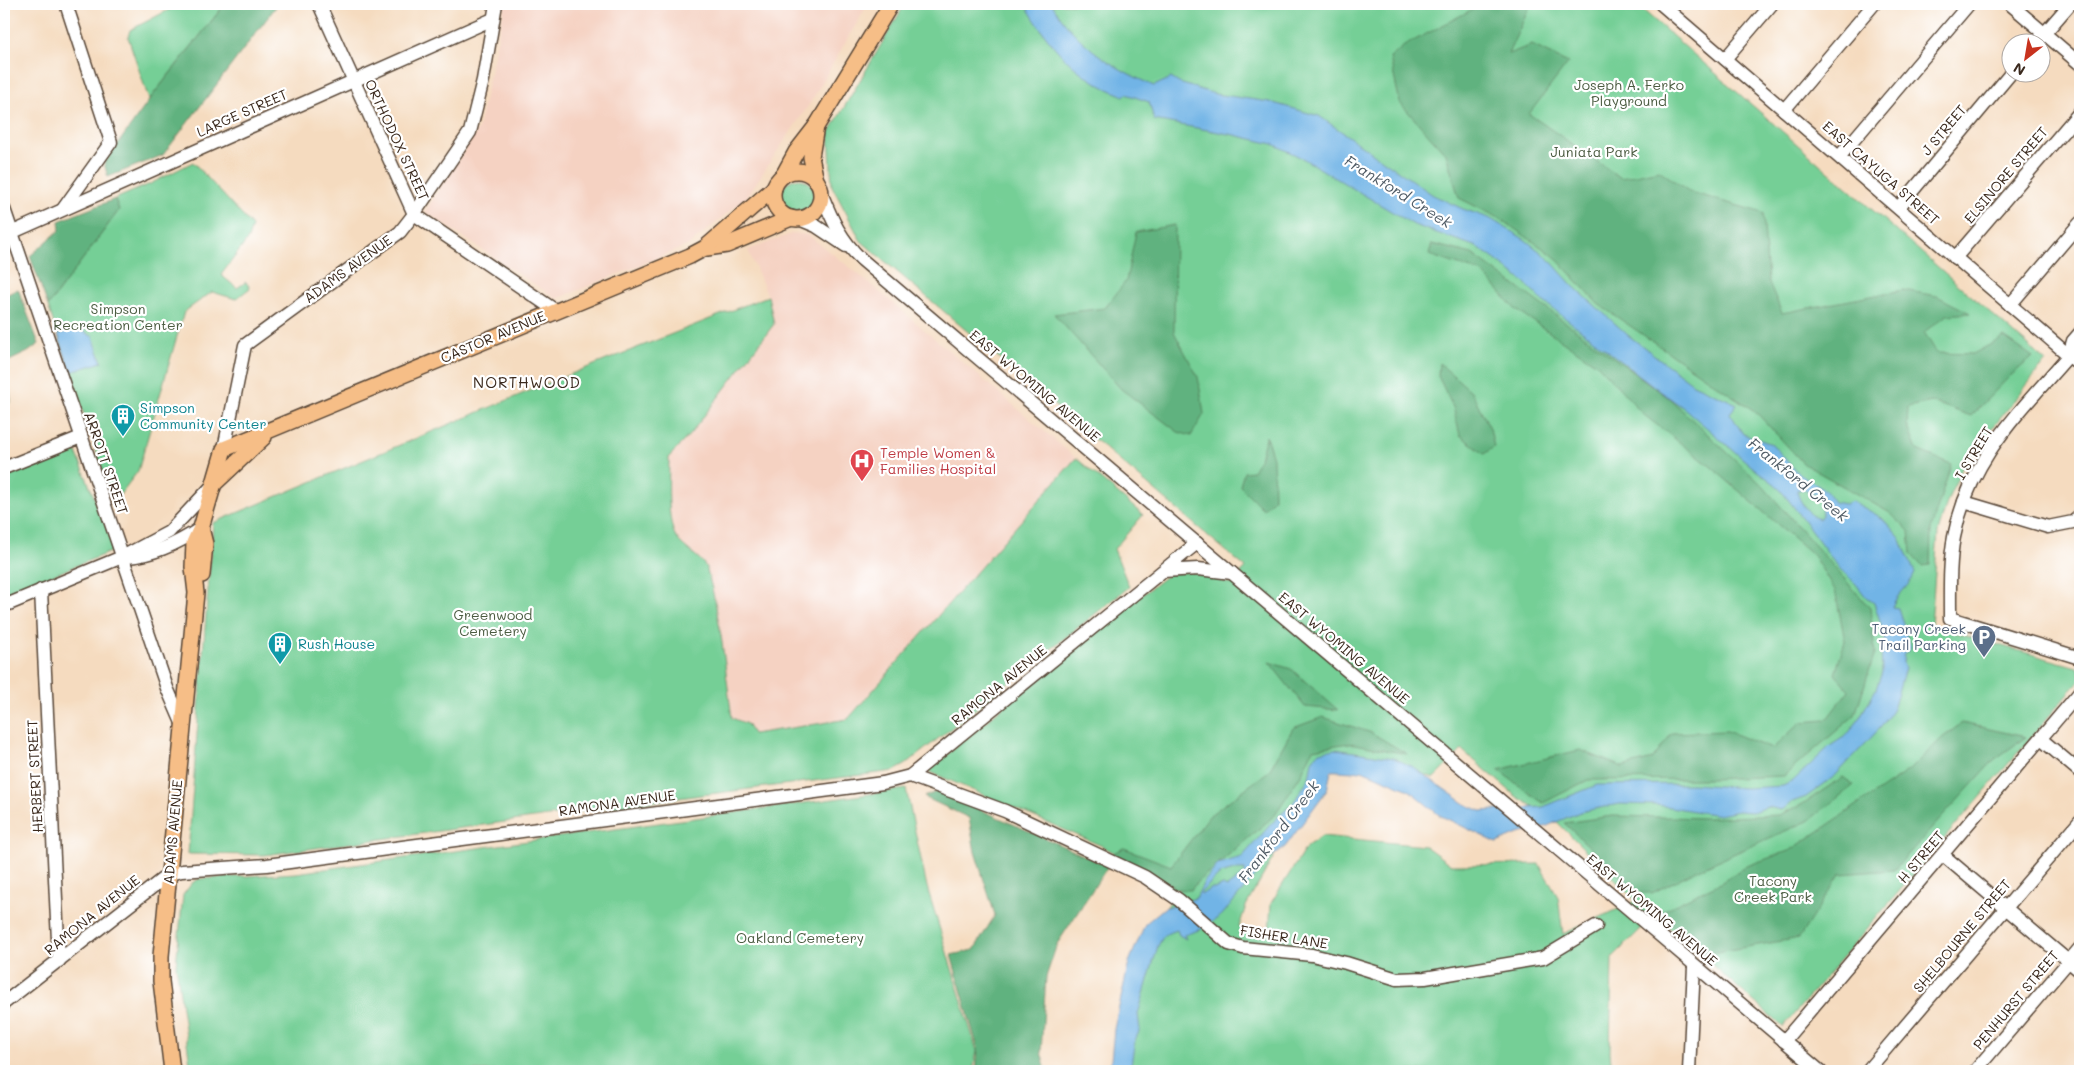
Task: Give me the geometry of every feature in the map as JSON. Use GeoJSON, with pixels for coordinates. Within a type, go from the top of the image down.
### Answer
{"type":"FeatureCollection","features":[{"type":"Feature","properties":{"kind":"main road"},"geometry":{"type":"LineString","coordinates":[[817,125],[811,158],[816,180],[822,194],[819,209],[814,214],[795,219],[778,209],[774,201],[774,188],[796,152],[817,125],[891,4]]}},
{"type":"Feature","properties":{"kind":"main road"},"geometry":{"type":"LineString","coordinates":[[784,174],[801,172],[816,180]]}},
{"type":"Feature","properties":{"kind":"main road","name":"CASTOR AVENUE"},"geometry":{"type":"LineString","coordinates":[[705,248],[774,188]]}},
{"type":"Feature","properties":{"kind":"main road","name":"CASTOR AVENUE"},"geometry":{"type":"LineString","coordinates":[[224,449],[705,248],[728,245],[795,219]]}},
{"type":"Feature","properties":{"kind":"main road","name":"CASTOR AVENUE"},"geometry":{"type":"LineString","coordinates":[[214,484],[246,452],[280,426]]}},
{"type":"Feature","properties":{"kind":"main road","name":"ADAMS AVENUE"},"geometry":{"type":"LineString","coordinates":[[172,1071],[160,972],[196,593],[202,578],[205,544],[201,528],[224,449]]}},
{"type":"Feature","properties":{"kind":"street","name":"ORTHODOX STREET"},"geometry":{"type":"LineString","coordinates":[[319,4],[414,214],[556,311]]}},
{"type":"Feature","properties":{"kind":"street","name":"ADAMS AVENUE"},"geometry":{"type":"LineString","coordinates":[[224,449],[245,345],[400,232],[470,132],[496,4]]}},
{"type":"Feature","properties":{"kind":"street"},"geometry":{"type":"LineString","coordinates":[[1725,59],[1772,4]]}},
{"type":"Feature","properties":{"kind":"street"},"geometry":{"type":"LineString","coordinates":[[1784,110],[1874,4]]}},
{"type":"Feature","properties":{"kind":"street"},"geometry":{"type":"LineString","coordinates":[[1840,156],[1969,4]]}},
{"type":"Feature","properties":{"kind":"street"},"geometry":{"type":"LineString","coordinates":[[2010,4],[2036,32]]}},
{"type":"Feature","properties":{"kind":"street"},"geometry":{"type":"LineString","coordinates":[[2046,32],[2070,4]]}},
{"type":"Feature","properties":{"kind":"street"},"geometry":{"type":"LineString","coordinates":[[62,211],[111,142],[70,5]]}},
{"type":"Feature","properties":{"kind":"street","name":"EAST CAYUGA STREET"},"geometry":{"type":"LineString","coordinates":[[1667,6],[1725,59],[1840,156],[2010,305],[2074,352],[2080,365]]}},
{"type":"Feature","properties":{"kind":"street","name":"LARGE STREET"},"geometry":{"type":"LineString","coordinates":[[8,234],[493,19]]}},
{"type":"Feature","properties":{"kind":"street"},"geometry":{"type":"LineString","coordinates":[[2052,45],[2080,64]]}},
{"type":"Feature","properties":{"kind":"street","name":"J STREET"},"geometry":{"type":"LineString","coordinates":[[1899,207],[2004,82]]}},
{"type":"Feature","properties":{"kind":"street","name":"ELSINORE STREET"},"geometry":{"type":"LineString","coordinates":[[1955,258],[2080,112]]}},
{"type":"Feature","properties":{"kind":"street","name":"EAST WYOMING AVENUE"},"geometry":{"type":"LineString","coordinates":[[822,194],[834,225],[848,247]]}},
{"type":"Feature","properties":{"kind":"street","name":"ARROTT STREET"},"geometry":{"type":"LineString","coordinates":[[4,209],[8,234],[81,437],[167,688],[183,725]]}},
{"type":"Feature","properties":{"kind":"street","name":"EAST WYOMING AVENUE"},"geometry":{"type":"LineString","coordinates":[[795,219],[816,226],[848,247],[1820,1071]]}},
{"type":"Feature","properties":{"kind":"street"},"geometry":{"type":"LineString","coordinates":[[2010,305],[2080,222]]}},
{"type":"Feature","properties":{"kind":"street","name":"I STREET"},"geometry":{"type":"LineString","coordinates":[[2080,333],[2073,341],[2074,352],[1993,444],[1973,477],[1954,538],[1950,573],[1950,618],[2080,658]]}},
{"type":"Feature","properties":{"kind":"street"},"geometry":{"type":"LineString","coordinates":[[4,468],[81,437]]}},
{"type":"Feature","properties":{"kind":"street","name":"CASTOR AVENUE"},"geometry":{"type":"LineString","coordinates":[[4,606],[122,557],[169,532],[214,484]]}},
{"type":"Feature","properties":{"kind":"street"},"geometry":{"type":"LineString","coordinates":[[1964,502],[2048,527],[2073,522],[2080,516]]}},
{"type":"Feature","properties":{"kind":"street","name":"CASTOR AVENUE"},"geometry":{"type":"LineString","coordinates":[[122,557],[140,556],[184,540],[201,528]]}},
{"type":"Feature","properties":{"kind":"street","name":"RAMONA AVENUE"},"geometry":{"type":"LineString","coordinates":[[4,1003],[169,874],[182,871],[285,863],[874,784],[910,776],[1197,543]]}},
{"type":"Feature","properties":{"kind":"street"},"geometry":{"type":"LineString","coordinates":[[1164,571],[1198,569],[1232,573]]}},
{"type":"Feature","properties":{"kind":"street","name":"HERBERT STREET"},"geometry":{"type":"LineString","coordinates":[[41,590],[59,961]]}},
{"type":"Feature","properties":{"kind":"street","name":"H STREET"},"geometry":{"type":"LineString","coordinates":[[1784,1041],[2080,692]]}},
{"type":"Feature","properties":{"kind":"street"},"geometry":{"type":"LineString","coordinates":[[2041,739],[2080,772]]}},
{"type":"Feature","properties":{"kind":"street","name":"FISHER LANE"},"geometry":{"type":"LineString","coordinates":[[910,776],[1006,811],[1145,877],[1178,900],[1229,944],[1243,948],[1312,955],[1397,979],[1425,978],[1542,958],[1596,926]]}},
{"type":"Feature","properties":{"kind":"street","name":"SHELBOURNE STREET"},"geometry":{"type":"LineString","coordinates":[[1867,1071],[2080,820]]}},
{"type":"Feature","properties":{"kind":"street"},"geometry":{"type":"LineString","coordinates":[[1943,855],[2080,971]]}},
{"type":"Feature","properties":{"kind":"street","name":"PENHURST STREET"},"geometry":{"type":"LineString","coordinates":[[1975,1071],[2080,948]]}},
{"type":"Feature","properties":{"kind":"street"},"geometry":{"type":"LineString","coordinates":[[1689,1071],[1694,966]]}},
{"type":"Feature","properties":{"kind":"shaded area"},"geometry":{"type":"Polygon","coordinates":[[[505,4],[686,4],[698,6],[699,4],[868,4],[810,103],[746,198],[689,245],[557,299],[425,212],[478,129],[505,4]]]}},
{"type":"Feature","properties":{"kind":"shaded area","name":"Temple Women & Families Hospital"},"geometry":{"type":"Polygon","coordinates":[[[794,233],[808,235],[857,273],[1076,458],[848,719],[753,734],[747,724],[732,718],[714,600],[706,567],[675,537],[669,505],[669,457],[691,433],[774,324],[768,296],[748,250],[794,233]]]}},
{"type":"Feature","properties":{"kind":"green space"},"geometry":{"type":"Polygon","coordinates":[[[180,4],[225,4],[149,100],[128,37],[130,30],[180,4]]]}},
{"type":"Feature","properties":{"kind":"green space"},"geometry":{"type":"Polygon","coordinates":[[[225,4],[278,4],[163,155],[108,177],[104,163],[153,95],[225,4]]]}},
{"type":"Feature","properties":{"kind":"green space"},"geometry":{"type":"Polygon","coordinates":[[[905,4],[1636,4],[2046,361],[1964,464],[1948,499],[1938,533],[1931,626],[2077,667],[2080,672],[2080,680],[1783,1027],[1655,915],[1612,958],[1610,1052],[1612,1071],[1116,1071],[1152,926],[1180,889],[1102,846],[928,771],[1054,663],[1169,574],[1189,572],[1231,584],[1246,568],[861,241],[832,186],[829,133],[905,4]],[[1462,750],[1434,778],[1400,765],[1324,767],[1246,906],[1239,927],[1269,934],[1271,903],[1307,846],[1322,836],[1425,846],[1451,865],[1539,864],[1558,897],[1563,934],[1636,901],[1553,818],[1517,797],[1462,750]]]}},
{"type":"Feature","properties":{"kind":"green space"},"geometry":{"type":"Polygon","coordinates":[[[1482,4],[1531,4],[1508,54],[1532,45],[1568,63],[1529,114],[1621,178],[1659,170],[1690,192],[1763,213],[1768,280],[1782,313],[1903,290],[1937,296],[1970,313],[1947,315],[1924,332],[1937,353],[1973,354],[2004,337],[2033,357],[2009,377],[1971,416],[1932,402],[1908,407],[1907,425],[1917,450],[1951,464],[1931,529],[1930,565],[1922,566],[1911,554],[1909,531],[1890,513],[1804,464],[1756,412],[1598,304],[1554,256],[1499,218],[1459,198],[1446,154],[1400,103],[1390,58],[1404,46],[1482,4]]]}},
{"type":"Feature","properties":{"kind":"green space","name":"Simpson Recreation Center"},"geometry":{"type":"Polygon","coordinates":[[[193,162],[252,226],[248,239],[221,275],[237,288],[246,282],[250,288],[236,299],[212,292],[184,312],[138,471],[119,496],[112,499],[48,306],[119,210],[115,199],[193,162]]]}},
{"type":"Feature","properties":{"kind":"green space"},"geometry":{"type":"Polygon","coordinates":[[[798,179],[805,180],[810,184],[814,189],[814,203],[810,208],[805,212],[798,213],[791,212],[786,208],[782,203],[781,196],[782,189],[786,184],[791,180],[798,179]]]}},
{"type":"Feature","properties":{"kind":"green space"},"geometry":{"type":"Polygon","coordinates":[[[115,199],[119,210],[48,306],[30,256],[60,230],[59,221],[115,199]]]}},
{"type":"Feature","properties":{"kind":"green space"},"geometry":{"type":"Polygon","coordinates":[[[1175,225],[1174,332],[1198,377],[1204,414],[1191,436],[1178,432],[1121,389],[1054,314],[1105,308],[1126,281],[1136,232],[1175,225]]]}},
{"type":"Feature","properties":{"kind":"green space"},"geometry":{"type":"Polygon","coordinates":[[[1432,244],[1472,254],[1669,398],[1761,484],[1870,608],[1875,653],[1855,715],[1784,776],[1588,780],[1543,803],[1498,770],[1580,750],[1622,767],[1653,759],[1672,733],[1727,731],[1772,749],[1801,722],[1826,720],[1849,690],[1835,674],[1845,641],[1835,590],[1812,554],[1709,465],[1644,415],[1598,365],[1515,309],[1483,273],[1429,255],[1432,244]]]}},
{"type":"Feature","properties":{"kind":"green space"},"geometry":{"type":"Polygon","coordinates":[[[18,289],[39,344],[28,352],[7,362],[6,367],[11,401],[4,410],[4,296],[18,289]]]}},
{"type":"Feature","properties":{"kind":"green space","name":"Greenwood Cemetery"},"geometry":{"type":"Polygon","coordinates":[[[768,296],[774,324],[691,433],[669,457],[669,498],[673,530],[679,541],[705,565],[707,570],[719,625],[732,718],[747,724],[753,734],[848,719],[1076,458],[1143,515],[1114,549],[1129,587],[905,765],[894,771],[701,795],[265,855],[188,854],[213,523],[546,384],[768,296]]]}},
{"type":"Feature","properties":{"kind":"green space"},"geometry":{"type":"Polygon","coordinates":[[[1439,363],[1471,391],[1490,428],[1494,447],[1484,454],[1460,435],[1453,407],[1438,376],[1439,363]]]}},
{"type":"Feature","properties":{"kind":"green space"},"geometry":{"type":"Polygon","coordinates":[[[1266,436],[1273,458],[1274,499],[1263,509],[1240,486],[1244,472],[1253,471],[1260,459],[1266,436]]]}},
{"type":"Feature","properties":{"kind":"green space"},"geometry":{"type":"Polygon","coordinates":[[[75,449],[115,550],[4,595],[4,478],[75,449]]]}},
{"type":"Feature","properties":{"kind":"green space"},"geometry":{"type":"Polygon","coordinates":[[[1269,662],[1291,669],[1338,710],[1305,707],[1269,662]]]}},
{"type":"Feature","properties":{"kind":"green space"},"geometry":{"type":"Polygon","coordinates":[[[1323,717],[1372,733],[1407,754],[1349,743],[1313,749],[1302,773],[1274,816],[1197,882],[1191,890],[1172,889],[1111,854],[1124,848],[1171,866],[1210,815],[1269,771],[1293,728],[1323,717]]]}},
{"type":"Feature","properties":{"kind":"green space","name":"Tacony Creek Park"},"geometry":{"type":"Polygon","coordinates":[[[1962,723],[2026,737],[1995,759],[1894,870],[1840,874],[1799,938],[1706,954],[1658,913],[1722,882],[1744,867],[1791,850],[1909,770],[1942,738],[1962,723]]]}},
{"type":"Feature","properties":{"kind":"green space"},"geometry":{"type":"Polygon","coordinates":[[[1843,777],[1854,785],[1808,821],[1697,870],[1652,893],[1639,893],[1564,823],[1612,816],[1708,818],[1779,815],[1801,805],[1843,777]]]}},
{"type":"Feature","properties":{"kind":"green space","name":"Oakland Cemetery"},"geometry":{"type":"Polygon","coordinates":[[[906,789],[927,887],[977,1051],[973,1071],[191,1071],[176,965],[183,895],[192,883],[199,879],[296,873],[906,789]]]}},
{"type":"Feature","properties":{"kind":"green space"},"geometry":{"type":"Polygon","coordinates":[[[938,791],[1108,866],[1057,944],[1046,977],[1041,1052],[1046,1071],[976,1071],[978,1049],[951,955],[974,950],[995,915],[975,852],[969,818],[924,797],[938,791]]]}},
{"type":"Feature","properties":{"kind":"water","name":"Frankford Creek"},"geometry":{"type":"Polygon","coordinates":[[[1025,4],[1052,4],[1072,31],[1096,53],[1124,71],[1154,86],[1171,78],[1179,83],[1215,94],[1270,102],[1319,116],[1433,195],[1463,209],[1489,218],[1524,239],[1547,257],[1573,286],[1629,336],[1693,384],[1737,404],[1730,413],[1743,434],[1772,444],[1795,470],[1826,491],[1834,502],[1845,504],[1852,501],[1882,518],[1900,538],[1915,573],[1892,607],[1898,608],[1911,648],[1904,654],[1903,662],[1905,668],[1893,709],[1882,726],[1835,776],[1806,797],[1792,802],[1782,810],[1768,807],[1752,812],[1738,811],[1719,815],[1657,805],[1619,804],[1580,812],[1540,829],[1518,834],[1497,843],[1439,815],[1409,790],[1362,770],[1355,772],[1331,771],[1327,790],[1285,847],[1271,857],[1222,915],[1202,929],[1184,935],[1186,939],[1179,935],[1177,930],[1164,935],[1158,946],[1138,1014],[1140,1030],[1135,1040],[1130,1071],[1110,1071],[1114,1029],[1129,962],[1145,924],[1164,908],[1196,898],[1204,882],[1218,864],[1242,857],[1271,824],[1293,803],[1309,778],[1312,761],[1319,752],[1335,749],[1394,758],[1413,767],[1467,805],[1481,811],[1543,807],[1597,785],[1692,784],[1745,788],[1783,786],[1793,781],[1830,746],[1847,735],[1857,722],[1876,689],[1882,672],[1881,645],[1885,642],[1874,603],[1840,569],[1776,485],[1685,409],[1543,301],[1524,282],[1497,261],[1477,247],[1414,225],[1304,159],[1273,144],[1154,120],[1149,102],[1126,94],[1124,96],[1092,80],[1078,70],[1055,47],[1025,4]],[[1804,489],[1797,490],[1802,503],[1808,511],[1819,519],[1822,515],[1821,501],[1816,493],[1808,492],[1804,489]],[[1234,870],[1220,874],[1200,893],[1202,894],[1212,888],[1223,885],[1227,887],[1245,874],[1245,870],[1234,870]]]}},
{"type":"Feature","properties":{"kind":"water"},"geometry":{"type":"Polygon","coordinates":[[[79,328],[93,337],[102,362],[71,372],[58,334],[79,328]]]}},
{"type":"Feature","properties":{"kind":"place","name":"Simpson Community Center"},"geometry":{"type":"Point","coordinates":[123,437]}},
{"type":"Feature","properties":{"kind":"place","name":"Temple Women & Families Hospital"},"geometry":{"type":"Point","coordinates":[862,482]}},
{"type":"Feature","properties":{"kind":"place","name":"Tacony Creek Trail Parking"},"geometry":{"type":"Point","coordinates":[1984,658]}},
{"type":"Feature","properties":{"kind":"place","name":"Rush House"},"geometry":{"type":"Point","coordinates":[280,665]}},
{"type":"Feature","properties":{"kind":"district","name":"NORTHWOOD"},"geometry":{"type":"Point","coordinates":[527,383]}},
{"type":"Feature","properties":{"kind":"park label","name":"Joseph A. Ferko Playground"},"geometry":{"type":"Point","coordinates":[1629,94]}},
{"type":"Feature","properties":{"kind":"park label","name":"Juniata Park"},"geometry":{"type":"Point","coordinates":[1594,152]}}]}
